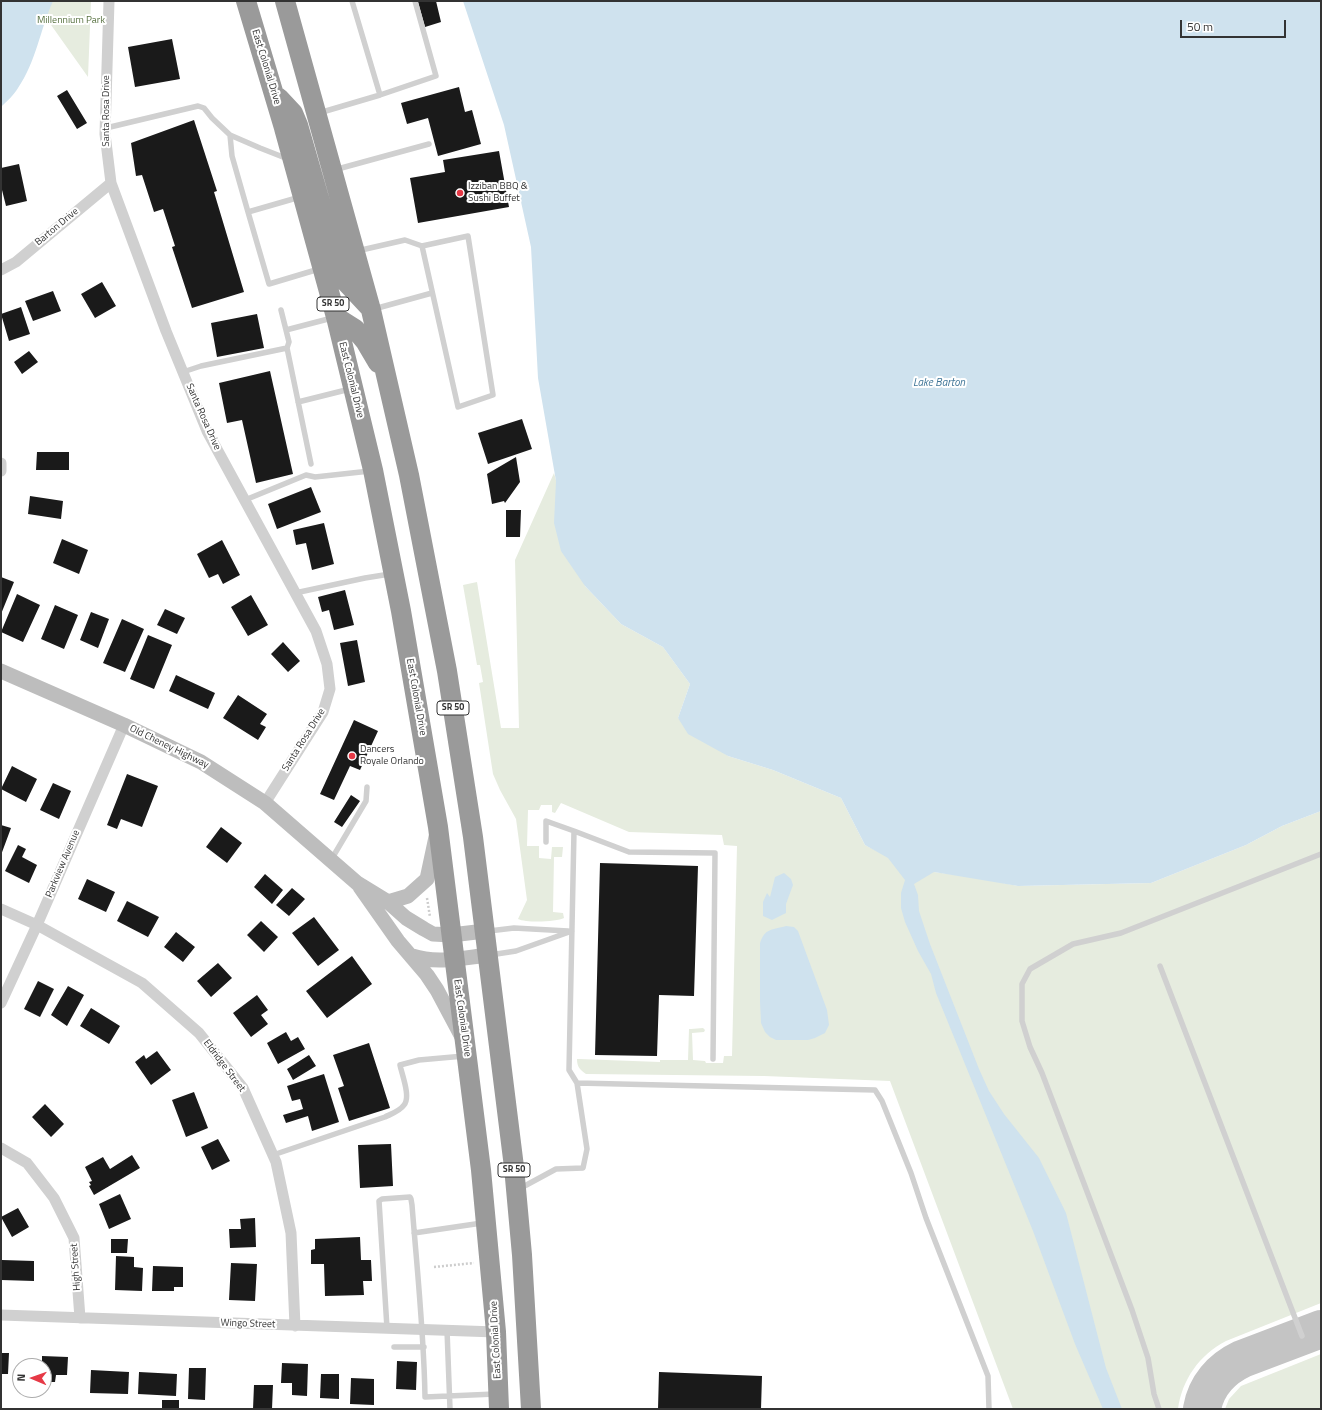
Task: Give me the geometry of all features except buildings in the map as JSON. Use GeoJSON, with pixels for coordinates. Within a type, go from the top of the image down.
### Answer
{"type":"FeatureCollection","features":[{"type":"Feature","properties":{"kind":"highway","name":"East Colonial Drive"},"geometry":{"type":"LineString","coordinates":[[246,1],[304,196],[336,317],[373,470],[394,573],[438,827],[486,1222],[496,1332],[499,1402]]}},
{"type":"Feature","properties":{"kind":"highway","name":"SR 50"},"geometry":{"type":"LineString","coordinates":[[285,1],[372,310],[424,548],[448,679],[460,752],[485,931],[516,1190],[526,1310],[531,1409]]}},
{"type":"Feature","properties":{"kind":"highway"},"geometry":{"type":"LineString","coordinates":[[273,92],[293,113],[298,125],[342,278],[372,310]]}},
{"type":"Feature","properties":{"kind":"highway"},"geometry":{"type":"LineString","coordinates":[[336,317],[355,329],[365,341],[388,382]]}},
{"type":"Feature","properties":{"kind":"street","name":"Santa Rosa Drive"},"geometry":{"type":"LineString","coordinates":[[109,1],[106,128],[111,183],[166,331],[207,431],[316,631],[327,664],[330,689],[324,712],[265,803]]}},
{"type":"Feature","properties":{"kind":"street","name":"Barton Drive"},"geometry":{"type":"LineString","coordinates":[[1,270],[16,262],[111,183]]}},
{"type":"Feature","properties":{"kind":"street"},"geometry":{"type":"LineString","coordinates":[[1,463],[1,471]]}},
{"type":"Feature","properties":{"kind":"street","name":"Old Cheney Highway"},"geometry":{"type":"LineString","coordinates":[[1,670],[124,725],[201,762],[265,803],[357,883],[388,902],[406,918],[428,932],[433,934],[451,934],[485,931]]}},
{"type":"Feature","properties":{"kind":"street","name":"Parkview Avenue"},"geometry":{"type":"LineString","coordinates":[[1,1003],[37,925],[124,725]]}},
{"type":"Feature","properties":{"kind":"street"},"geometry":{"type":"LineString","coordinates":[[388,902],[408,896],[427,878],[438,827]]}},
{"type":"Feature","properties":{"kind":"street","name":"Old Cheney Highway"},"geometry":{"type":"LineString","coordinates":[[357,883],[398,941],[412,956],[437,990],[466,1050]]}},
{"type":"Feature","properties":{"kind":"street","name":"Eldridge Street"},"geometry":{"type":"LineString","coordinates":[[1,910],[37,925],[142,983],[199,1033],[243,1088],[276,1162],[291,1233],[295,1326]]}},
{"type":"Feature","properties":{"kind":"street"},"geometry":{"type":"LineString","coordinates":[[412,956],[424,960],[437,961],[488,955]]}},
{"type":"Feature","properties":{"kind":"street","name":"High Street"},"geometry":{"type":"LineString","coordinates":[[1,1148],[27,1163],[54,1198],[74,1238],[80,1318]]}},
{"type":"Feature","properties":{"kind":"street","name":"Wingo Street"},"geometry":{"type":"LineString","coordinates":[[1,1315],[496,1332]]}},
{"type":"Feature","properties":{"kind":"lane"},"geometry":{"type":"LineString","coordinates":[[352,1],[380,95]]}},
{"type":"Feature","properties":{"kind":"lane"},"geometry":{"type":"LineString","coordinates":[[317,114],[436,76],[416,1]]}},
{"type":"Feature","properties":{"kind":"lane"},"geometry":{"type":"LineString","coordinates":[[106,128],[129,124],[188,107],[198,106],[204,108],[212,118],[230,134],[294,162]]}},
{"type":"Feature","properties":{"kind":"lane"},"geometry":{"type":"LineString","coordinates":[[230,134],[232,156],[269,284],[323,268]]}},
{"type":"Feature","properties":{"kind":"lane"},"geometry":{"type":"LineString","coordinates":[[333,170],[429,144]]}},
{"type":"Feature","properties":{"kind":"lane"},"geometry":{"type":"LineString","coordinates":[[248,212],[304,196]]}},
{"type":"Feature","properties":{"kind":"lane"},"geometry":{"type":"LineString","coordinates":[[355,251],[405,240],[422,246],[468,236],[493,395],[458,407],[422,246]]}},
{"type":"Feature","properties":{"kind":"lane"},"geometry":{"type":"LineString","coordinates":[[372,310],[432,293]]}},
{"type":"Feature","properties":{"kind":"lane"},"geometry":{"type":"LineString","coordinates":[[281,310],[289,342],[287,348],[311,464]]}},
{"type":"Feature","properties":{"kind":"lane"},"geometry":{"type":"LineString","coordinates":[[286,330],[336,317]]}},
{"type":"Feature","properties":{"kind":"lane"},"geometry":{"type":"LineString","coordinates":[[183,372],[201,366],[287,348]]}},
{"type":"Feature","properties":{"kind":"lane"},"geometry":{"type":"LineString","coordinates":[[298,402],[354,388]]}},
{"type":"Feature","properties":{"kind":"lane"},"geometry":{"type":"LineString","coordinates":[[245,500],[306,475],[315,477],[373,470]]}},
{"type":"Feature","properties":{"kind":"lane"},"geometry":{"type":"LineString","coordinates":[[295,593],[394,573]]}},
{"type":"Feature","properties":{"kind":"lane"},"geometry":{"type":"LineString","coordinates":[[331,860],[366,801],[367,787]]}},
{"type":"Feature","properties":{"kind":"lane"},"geometry":{"type":"LineString","coordinates":[[546,842],[546,821],[629,852],[715,853],[713,1059]]}},
{"type":"Feature","properties":{"kind":"lane"},"geometry":{"type":"LineString","coordinates":[[516,1190],[556,1169],[584,1168],[587,1149],[577,1083],[569,1070],[574,831]]}},
{"type":"Feature","properties":{"kind":"lane"},"geometry":{"type":"LineString","coordinates":[[1159,1409],[1154,1394],[1148,1358],[1132,1310],[1045,1080],[1030,1047],[1022,1021],[1022,984],[1030,969],[1073,944],[1121,933],[1321,854]]}},
{"type":"Feature","properties":{"kind":"lane"},"geometry":{"type":"LineString","coordinates":[[485,931],[514,928],[572,931]]}},
{"type":"Feature","properties":{"kind":"lane"},"geometry":{"type":"LineString","coordinates":[[488,955],[516,951],[572,931]]}},
{"type":"Feature","properties":{"kind":"lane"},"geometry":{"type":"LineString","coordinates":[[1160,966],[1302,1336]]}},
{"type":"Feature","properties":{"kind":"lane"},"geometry":{"type":"LineString","coordinates":[[273,1155],[399,1110],[407,1100],[400,1065],[466,1050]]}},
{"type":"Feature","properties":{"kind":"lane"},"geometry":{"type":"LineString","coordinates":[[577,1083],[875,1090],[882,1101],[911,1173],[926,1218],[988,1376],[989,1409]]}},
{"type":"Feature","properties":{"kind":"lane"},"geometry":{"type":"LineString","coordinates":[[387,1328],[379,1202],[382,1199],[410,1197],[424,1347],[425,1397],[449,1396],[499,1402]]}},
{"type":"Feature","properties":{"kind":"lane"},"geometry":{"type":"LineString","coordinates":[[414,1233],[486,1222]]}},
{"type":"Feature","properties":{"kind":"lane"},"geometry":{"type":"LineString","coordinates":[[447,1330],[450,1409]]}},
{"type":"Feature","properties":{"kind":"lane"},"geometry":{"type":"LineString","coordinates":[[394,1347],[424,1347]]}},
{"type":"Feature","properties":{"kind":"path"},"geometry":{"type":"LineString","coordinates":[[427,898],[430,918]]}},
{"type":"Feature","properties":{"kind":"path"},"geometry":{"type":"LineString","coordinates":[[434,1267],[475,1263]]}},
{"type":"Feature","properties":{"kind":"green space","name":"Millennium Park"},"geometry":{"type":"Polygon","coordinates":[[[34,1],[91,1],[88,77],[34,1]]]}},
{"type":"Feature","properties":{"kind":"green space"},"geometry":{"type":"Polygon","coordinates":[[[554,473],[585,586],[621,624],[663,647],[690,684],[678,718],[728,756],[773,770],[841,798],[865,845],[912,869],[978,878],[1018,886],[1151,883],[1246,845],[1282,826],[1321,811],[1321,1303],[1226,1341],[1216,1347],[1193,1369],[1183,1388],[1178,1409],[1013,1409],[890,1081],[764,1076],[586,1074],[581,1070],[578,1066],[577,1059],[660,1062],[660,1060],[688,1060],[689,1029],[703,1028],[705,1030],[704,1032],[692,1033],[693,1060],[705,1061],[706,1063],[723,1063],[724,1056],[732,1056],[737,846],[724,845],[722,835],[629,832],[561,803],[555,813],[552,812],[552,805],[541,805],[539,810],[528,810],[527,846],[539,846],[539,858],[551,859],[552,847],[563,847],[562,857],[554,857],[553,912],[563,913],[564,918],[541,922],[518,919],[527,900],[516,819],[493,774],[479,683],[483,682],[480,665],[477,665],[463,585],[477,582],[501,728],[519,728],[515,560],[554,473]]]}},
{"type":"Feature","properties":{"kind":"green space"},"geometry":{"type":"Polygon","coordinates":[[[1321,1354],[1321,1409],[1225,1409],[1229,1399],[1241,1386],[1321,1354]]]}},
{"type":"Feature","properties":{"kind":"water"},"geometry":{"type":"Polygon","coordinates":[[[1,1],[53,1],[29,68],[14,93],[1,107],[1,1]]]}},
{"type":"Feature","properties":{"kind":"water","name":"Lake Barton"},"geometry":{"type":"Polygon","coordinates":[[[463,1],[1321,1],[1321,811],[1282,826],[1246,845],[1151,883],[1018,886],[934,872],[914,884],[918,895],[919,911],[930,944],[989,1091],[1004,1114],[1039,1158],[1066,1213],[1106,1368],[1122,1409],[1103,1409],[1075,1344],[1033,1231],[936,993],[931,974],[918,951],[905,922],[901,908],[901,893],[905,880],[888,858],[865,845],[841,798],[773,770],[728,756],[688,734],[678,718],[690,684],[663,647],[621,624],[585,586],[561,551],[554,523],[556,481],[538,378],[531,247],[504,125],[463,1]]]}},
{"type":"Feature","properties":{"kind":"water"},"geometry":{"type":"Polygon","coordinates":[[[784,873],[791,879],[793,885],[786,904],[786,913],[772,920],[763,916],[763,902],[767,893],[770,897],[775,877],[784,873]]]}},
{"type":"Feature","properties":{"kind":"water"},"geometry":{"type":"Polygon","coordinates":[[[786,926],[794,927],[798,931],[827,1010],[829,1025],[825,1033],[808,1040],[776,1040],[765,1032],[761,1023],[760,943],[764,935],[770,930],[786,926]]]}},
{"type":"Feature","properties":{"kind":"taxiway"},"geometry":{"type":"LineString","coordinates":[[1202,1409],[1211,1386],[1221,1373],[1234,1363],[1321,1329]]}},
{"type":"Feature","properties":{"kind":"place","name":"Izziban BBQ & Sushi Buffet"},"geometry":{"type":"Point","coordinates":[460,193]}},
{"type":"Feature","properties":{"kind":"place","name":"Dancers Royale Orlando"},"geometry":{"type":"Point","coordinates":[352,756]}}]}
